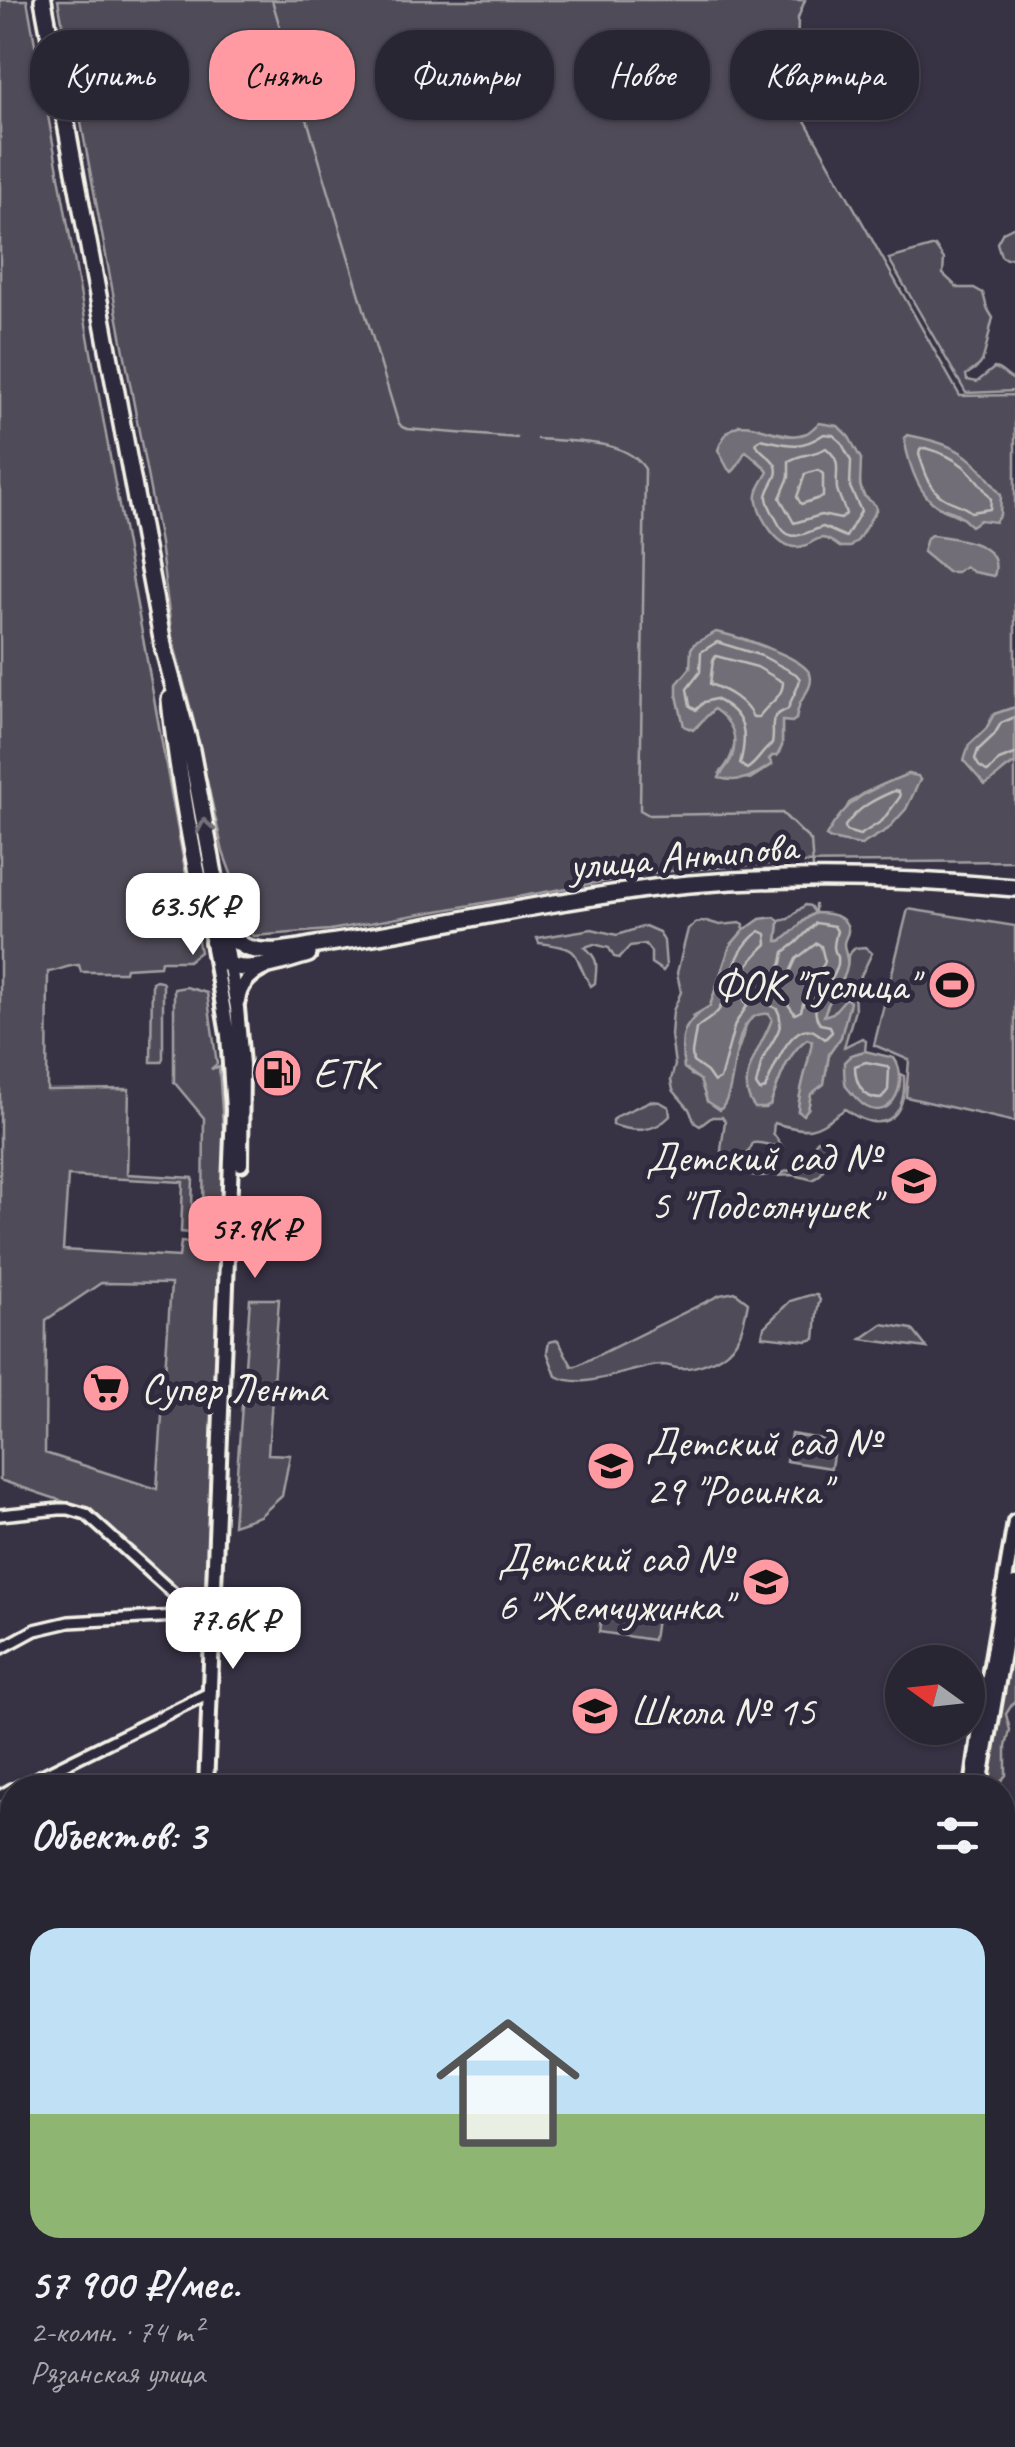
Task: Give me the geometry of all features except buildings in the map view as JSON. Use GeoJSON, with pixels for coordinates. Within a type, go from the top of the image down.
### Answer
{"type":"FeatureCollection","features":[{"type":"Feature","properties":{"kind":"main road"},"geometry":{"type":"LineString","coordinates":[[43,0],[166,658],[175,756],[220,956],[230,965],[237,1008],[243,1116],[216,1556]]}},
{"type":"Feature","properties":{"kind":"main road","name":"улица Антипова"},"geometry":{"type":"LineString","coordinates":[[230,965],[254,967],[273,958],[360,939],[549,904],[687,884],[852,879],[1015,888]]}},
{"type":"Feature","properties":{"kind":"main road"},"geometry":{"type":"LineString","coordinates":[[215,922],[244,948],[273,958]]}},
{"type":"Feature","properties":{"kind":"main road"},"geometry":{"type":"LineString","coordinates":[[207,1775],[234,1110],[215,922]]}},
{"type":"Feature","properties":{"kind":"main road"},"geometry":{"type":"LineString","coordinates":[[237,1008],[238,996],[249,978],[273,958]]}},
{"type":"Feature","properties":{"kind":"main road"},"geometry":{"type":"LineString","coordinates":[[220,985],[222,972],[230,965]]}},
{"type":"Feature","properties":{"kind":"main road"},"geometry":{"type":"LineString","coordinates":[[974,1775],[1015,1522]]}},
{"type":"Feature","properties":{"kind":"main road"},"geometry":{"type":"LineString","coordinates":[[982,1775],[1015,1584]]}},
{"type":"Feature","properties":{"kind":"street"},"geometry":{"type":"LineString","coordinates":[[0,1515],[59,1509],[86,1514],[186,1604],[192,1614]]}},
{"type":"Feature","properties":{"kind":"street"},"geometry":{"type":"LineString","coordinates":[[0,1649],[35,1630],[69,1622],[214,1614]]}},
{"type":"Feature","properties":{"kind":"street"},"geometry":{"type":"LineString","coordinates":[[41,1775],[211,1692]]}},
{"type":"Feature","properties":{"kind":"shaded area"},"geometry":{"type":"Polygon","coordinates":[[[0,0],[27,0],[32,30],[30,120],[49,120],[200,952],[188,961],[161,961],[160,966],[126,968],[125,972],[81,972],[79,965],[48,972],[47,1090],[129,1089],[127,1174],[193,1178],[191,1233],[181,1232],[183,1182],[68,1176],[63,1250],[179,1257],[181,1242],[218,1245],[226,1252],[207,1603],[194,1607],[89,1510],[0,1480],[0,0]],[[101,1283],[46,1320],[45,1453],[157,1489],[171,1284],[101,1283]]]}},
{"type":"Feature","properties":{"kind":"shaded area"},"geometry":{"type":"Polygon","coordinates":[[[58,0],[805,0],[798,30],[730,30],[730,120],[805,120],[960,396],[1015,395],[1015,707],[994,714],[986,729],[969,745],[1003,769],[1015,763],[1015,861],[782,863],[658,872],[330,930],[254,936],[246,930],[240,898],[223,852],[172,637],[160,543],[81,120],[189,120],[189,30],[64,30],[58,0]],[[739,425],[739,459],[746,451],[768,472],[758,490],[798,548],[824,538],[840,547],[876,510],[861,489],[861,459],[808,433],[794,436],[739,425]],[[914,469],[932,501],[971,525],[914,469]],[[742,638],[691,668],[677,695],[684,725],[697,727],[714,708],[727,719],[735,739],[729,761],[720,773],[750,779],[772,765],[769,760],[778,755],[782,720],[796,719],[802,666],[742,638]],[[908,774],[849,803],[831,839],[861,845],[888,829],[920,780],[908,774]]]}},
{"type":"Feature","properties":{"kind":"shaded area"},"geometry":{"type":"Polygon","coordinates":[[[1015,226],[1015,257],[1006,259],[997,243],[1003,232],[1015,226]]]}},
{"type":"Feature","properties":{"kind":"shaded area"},"geometry":{"type":"Polygon","coordinates":[[[935,246],[944,259],[943,274],[958,288],[974,288],[983,293],[993,318],[983,360],[966,375],[967,380],[977,382],[994,368],[1015,380],[1015,391],[966,393],[889,259],[935,246]]]}},
{"type":"Feature","properties":{"kind":"shaded area"},"geometry":{"type":"Polygon","coordinates":[[[805,905],[815,913],[777,942],[779,921],[788,919],[805,905]]]}},
{"type":"Feature","properties":{"kind":"shaded area","name":"ФОК \"Гуслица\""},"geometry":{"type":"Polygon","coordinates":[[[908,909],[1015,926],[1015,1122],[906,1097],[909,1060],[874,1045],[908,909]]]}},
{"type":"Feature","properties":{"kind":"shaded area"},"geometry":{"type":"Polygon","coordinates":[[[706,921],[744,925],[730,946],[710,1006],[693,1016],[691,1075],[700,1079],[707,1101],[734,1062],[749,1018],[758,1013],[769,1014],[772,1019],[770,1105],[794,1052],[807,1039],[812,1041],[798,1111],[808,1109],[811,1094],[827,1069],[829,1054],[841,1037],[846,999],[824,1017],[826,1009],[845,972],[848,955],[855,948],[865,947],[872,953],[854,990],[855,1010],[844,1047],[862,1038],[866,1041],[865,1051],[851,1055],[900,1080],[900,1074],[904,1076],[904,1091],[896,1113],[880,1122],[845,1109],[819,1126],[805,1129],[774,1123],[773,1133],[782,1146],[753,1143],[746,1157],[750,1165],[767,1175],[747,1173],[730,1161],[721,1150],[725,1121],[712,1117],[700,1126],[695,1123],[673,1090],[671,1080],[675,1065],[673,1011],[681,992],[677,973],[688,929],[706,921]]]}},
{"type":"Feature","properties":{"kind":"shaded area"},"geometry":{"type":"Polygon","coordinates":[[[645,926],[659,932],[664,941],[663,971],[651,963],[651,952],[645,944],[630,946],[619,958],[609,948],[594,944],[585,947],[596,963],[595,983],[591,986],[575,954],[539,943],[537,938],[592,929],[617,935],[645,926]]]}},
{"type":"Feature","properties":{"kind":"shaded area"},"geometry":{"type":"Polygon","coordinates":[[[152,982],[163,984],[163,1058],[161,1062],[151,1062],[152,982]]]}},
{"type":"Feature","properties":{"kind":"shaded area"},"geometry":{"type":"Polygon","coordinates":[[[186,987],[207,993],[217,1064],[211,1069],[219,1067],[225,1155],[221,1227],[216,1234],[207,1231],[203,1223],[204,1118],[174,1082],[174,989],[186,987]]]}},
{"type":"Feature","properties":{"kind":"shaded area"},"geometry":{"type":"Polygon","coordinates":[[[650,1101],[669,1107],[670,1116],[643,1130],[613,1125],[617,1116],[650,1101]]]}},
{"type":"Feature","properties":{"kind":"shaded area"},"geometry":{"type":"Polygon","coordinates":[[[818,1140],[828,1140],[835,1146],[821,1174],[813,1180],[794,1175],[774,1176],[805,1168],[818,1140]]]}},
{"type":"Feature","properties":{"kind":"shaded area"},"geometry":{"type":"Polygon","coordinates":[[[735,1292],[748,1302],[743,1325],[733,1345],[711,1361],[688,1368],[650,1366],[595,1380],[556,1376],[547,1352],[549,1342],[558,1340],[572,1366],[576,1366],[720,1295],[735,1292]]]}},
{"type":"Feature","properties":{"kind":"shaded area"},"geometry":{"type":"Polygon","coordinates":[[[817,1295],[820,1300],[815,1339],[762,1336],[764,1327],[790,1301],[817,1295]]]}},
{"type":"Feature","properties":{"kind":"shaded area"},"geometry":{"type":"Polygon","coordinates":[[[250,1299],[279,1299],[268,1454],[290,1455],[282,1496],[260,1516],[233,1525],[250,1299]]]}},
{"type":"Feature","properties":{"kind":"shaded area"},"geometry":{"type":"Polygon","coordinates":[[[882,1324],[912,1329],[927,1348],[861,1339],[882,1324]]]}},
{"type":"Feature","properties":{"kind":"shaded area"},"geometry":{"type":"Polygon","coordinates":[[[791,1434],[835,1441],[831,1468],[786,1461],[791,1434]]]}},
{"type":"Feature","properties":{"kind":"shaded area"},"geometry":{"type":"Polygon","coordinates":[[[603,1603],[657,1612],[653,1640],[599,1632],[603,1603]]]}},
{"type":"Feature","properties":{"kind":"shaded area"},"geometry":{"type":"Polygon","coordinates":[[[1015,1625],[1015,1700],[1006,1714],[1010,1730],[1006,1775],[990,1775],[1015,1625]]]}},
{"type":"Feature","properties":{"kind":"water"},"geometry":{"type":"Polygon","coordinates":[[[819,423],[838,426],[849,437],[861,459],[863,495],[875,505],[876,510],[850,547],[840,547],[825,538],[797,547],[783,543],[766,524],[757,502],[758,490],[768,472],[765,467],[746,451],[732,472],[718,450],[735,427],[745,425],[794,436],[807,433],[819,423]]]}},
{"type":"Feature","properties":{"kind":"water"},"geometry":{"type":"Polygon","coordinates":[[[907,435],[939,442],[972,460],[1001,495],[1000,515],[995,522],[980,520],[971,526],[929,499],[911,465],[904,438],[907,435]]]}},
{"type":"Feature","properties":{"kind":"water"},"geometry":{"type":"Polygon","coordinates":[[[931,535],[964,540],[985,549],[995,565],[994,576],[973,572],[965,566],[957,572],[947,572],[923,552],[931,535]]]}},
{"type":"Feature","properties":{"kind":"water"},"geometry":{"type":"Polygon","coordinates":[[[716,632],[795,660],[811,678],[796,719],[782,721],[782,746],[777,756],[769,759],[772,764],[741,779],[719,778],[734,749],[734,735],[725,718],[714,709],[693,730],[684,726],[677,695],[677,684],[690,668],[694,644],[716,632]]]}},
{"type":"Feature","properties":{"kind":"water"},"geometry":{"type":"Polygon","coordinates":[[[1015,707],[1015,763],[985,785],[964,761],[969,745],[986,729],[994,714],[1015,707]]]}},
{"type":"Feature","properties":{"kind":"water"},"geometry":{"type":"Polygon","coordinates":[[[908,774],[920,780],[906,809],[888,829],[861,845],[826,836],[851,803],[908,774]]]}},
{"type":"Feature","properties":{"kind":"water"},"geometry":{"type":"Polygon","coordinates":[[[815,913],[840,917],[848,931],[844,944],[845,974],[824,1016],[833,1013],[846,998],[850,1002],[841,1037],[829,1054],[824,1084],[811,1094],[803,1115],[798,1111],[812,1041],[807,1039],[788,1060],[770,1105],[755,1108],[749,1097],[748,1075],[772,1019],[769,1014],[755,1016],[740,1037],[730,1086],[720,1110],[707,1101],[700,1080],[684,1068],[685,1031],[693,1018],[710,1006],[730,946],[743,931],[760,919],[775,917],[779,921],[777,941],[781,941],[815,913]]]}},
{"type":"Feature","properties":{"kind":"water"},"geometry":{"type":"Polygon","coordinates":[[[865,1051],[894,1058],[899,1068],[894,1100],[878,1110],[868,1108],[845,1084],[844,1062],[865,1051]]]}},
{"type":"Feature","properties":{"kind":"waterway"},"geometry":{"type":"LineString","coordinates":[[272,0],[281,30]]}},
{"type":"Feature","properties":{"kind":"waterway"},"geometry":{"type":"LineString","coordinates":[[307,120],[398,422],[407,429],[517,438]]}},
{"type":"Feature","properties":{"kind":"waterway"},"geometry":{"type":"LineString","coordinates":[[537,439],[611,447],[636,459],[645,469],[640,810],[649,815],[782,813],[811,841],[813,868]]}},
{"type":"Feature","properties":{"kind":"waterway"},"geometry":{"type":"LineString","coordinates":[[815,905],[815,913]]}},
{"type":"Feature","properties":{"kind":"place","name":"ФОК \"Гуслица\""},"geometry":{"type":"Point","coordinates":[952,985]}},
{"type":"Feature","properties":{"kind":"place","name":"ЕТК"},"geometry":{"type":"Point","coordinates":[278,1073]}},
{"type":"Feature","properties":{"kind":"place","name":"Детский сад № 5 \"Подсолнушек\""},"geometry":{"type":"Point","coordinates":[914,1181]}},
{"type":"Feature","properties":{"kind":"place","name":"Супер Лента"},"geometry":{"type":"Point","coordinates":[106,1388]}},
{"type":"Feature","properties":{"kind":"place","name":"Детский сад № 29 \"Росинка\""},"geometry":{"type":"Point","coordinates":[611,1466]}},
{"type":"Feature","properties":{"kind":"place","name":"Детский сад № 6 \"Жемчужинка\""},"geometry":{"type":"Point","coordinates":[766,1582]}},
{"type":"Feature","properties":{"kind":"place","name":"Школа № 15"},"geometry":{"type":"Point","coordinates":[595,1711]}}]}
